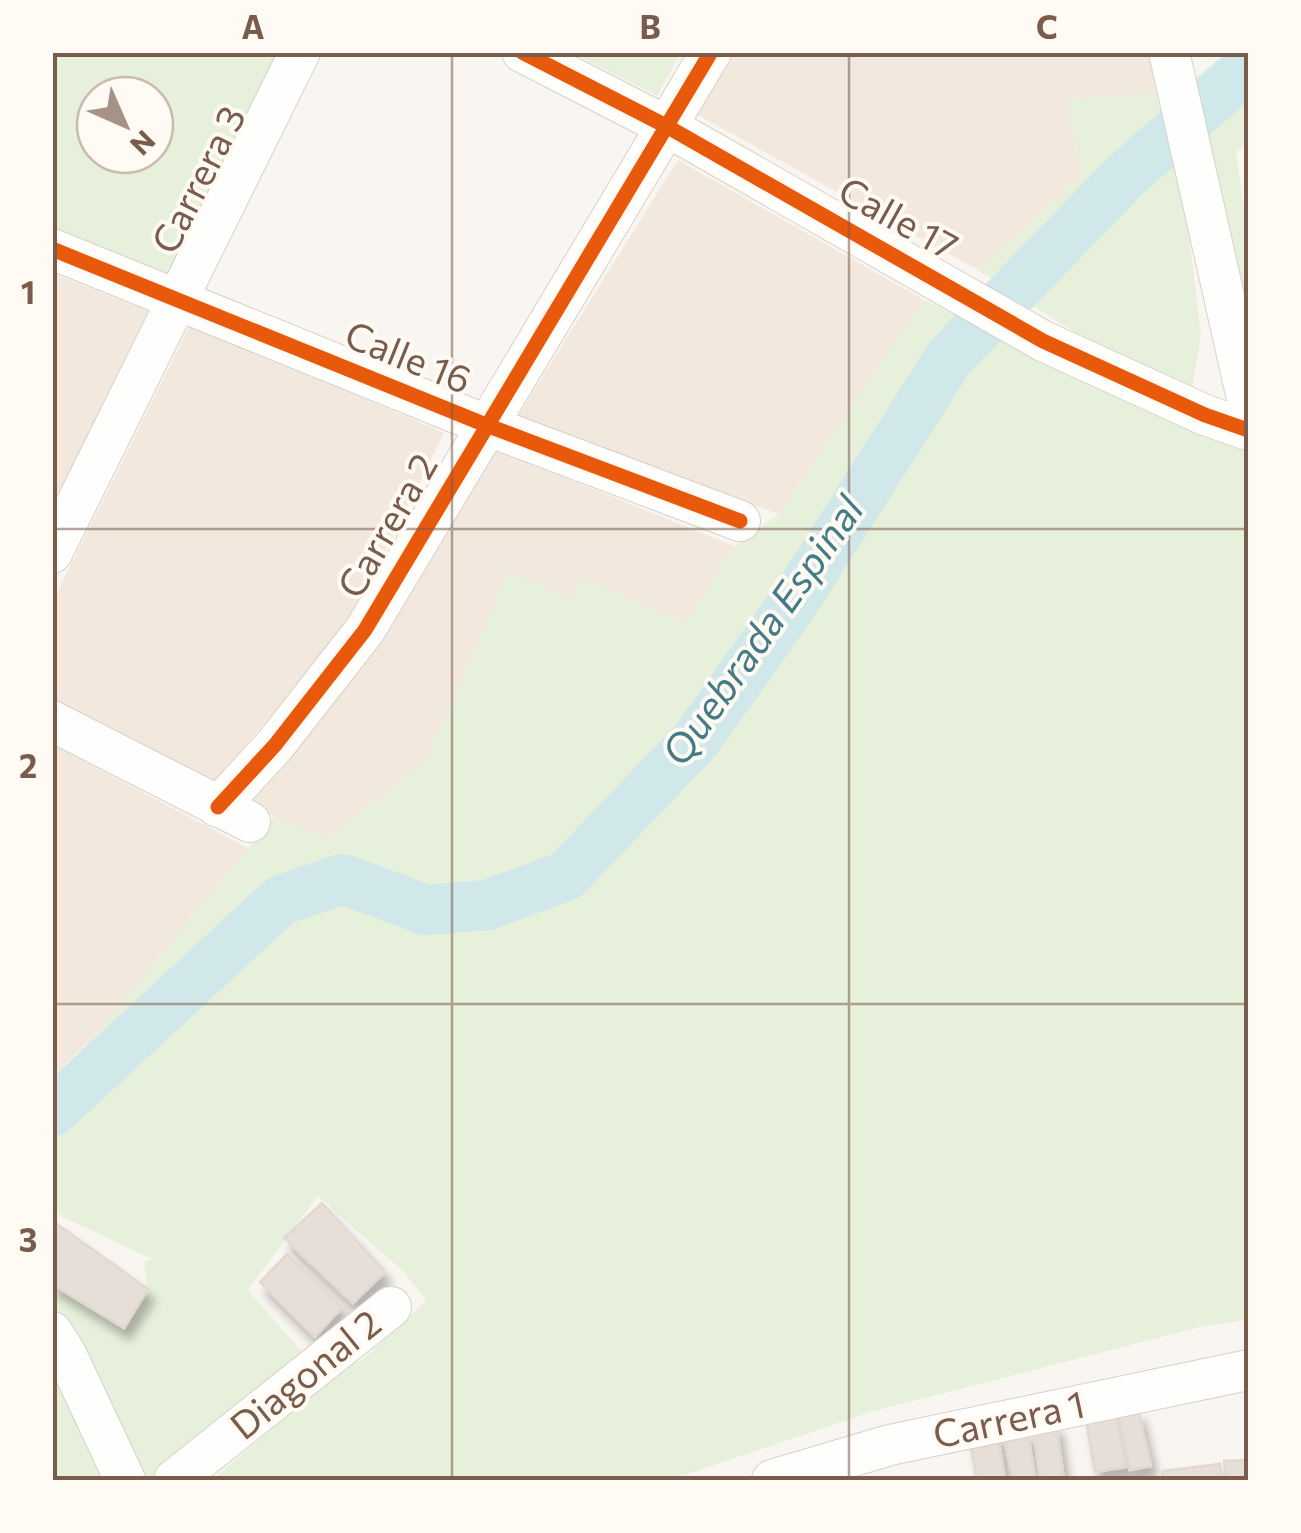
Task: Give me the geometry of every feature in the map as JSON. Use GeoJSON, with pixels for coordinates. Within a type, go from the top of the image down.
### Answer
{"type":"FeatureCollection","features":[{"type":"Feature","properties":{"kind":"street","name":"Carrera 3"},"geometry":{"type":"LineString","coordinates":[[52,553],[300,52]]}},
{"type":"Feature","properties":{"kind":"street","name":"Calle 17"},"geometry":{"type":"LineString","coordinates":[[522,52],[668,127],[1043,341],[1205,415],[1248,430]]}},
{"type":"Feature","properties":{"kind":"street","name":"Carrera 2"},"geometry":{"type":"LineString","coordinates":[[52,721],[234,814],[274,745],[366,630],[711,52]]}},
{"type":"Feature","properties":{"kind":"street"},"geometry":{"type":"LineString","coordinates":[[1171,61],[1248,403]]}},
{"type":"Feature","properties":{"kind":"street","name":"Calle 16"},"geometry":{"type":"LineString","coordinates":[[52,249],[486,425],[740,522]]}},
{"type":"Feature","properties":{"kind":"street","name":"Diagonal 2"},"geometry":{"type":"LineString","coordinates":[[174,1480],[391,1307]]}},
{"type":"Feature","properties":{"kind":"street"},"geometry":{"type":"LineString","coordinates":[[52,1332],[125,1480]]}},
{"type":"Feature","properties":{"kind":"street","name":"Carrera 1"},"geometry":{"type":"LineString","coordinates":[[772,1480],[890,1446],[1248,1370]]}},
{"type":"Feature","properties":{"kind":"street"},"geometry":{"type":"LineString","coordinates":[[868,1480],[890,1446]]}},
{"type":"Feature","properties":{"kind":"shaded area"},"geometry":{"type":"Polygon","coordinates":[[[732,52],[1150,53],[1160,92],[1067,100],[1081,176],[978,270],[696,114],[732,52]]]}},
{"type":"Feature","properties":{"kind":"shaded area"},"geometry":{"type":"Polygon","coordinates":[[[678,160],[924,300],[779,514],[515,421],[678,160]]]}},
{"type":"Feature","properties":{"kind":"shaded area"},"geometry":{"type":"Polygon","coordinates":[[[53,273],[148,311],[53,506],[53,273]]]}},
{"type":"Feature","properties":{"kind":"shaded area"},"geometry":{"type":"Polygon","coordinates":[[[191,323],[444,433],[351,621],[211,786],[53,702],[52,603],[191,323]]]}},
{"type":"Feature","properties":{"kind":"shaded area"},"geometry":{"type":"Polygon","coordinates":[[[492,448],[734,546],[686,623],[581,578],[572,600],[509,572],[426,759],[329,839],[274,817],[250,802],[343,687],[492,448]]]}},
{"type":"Feature","properties":{"kind":"shaded area"},"geometry":{"type":"Polygon","coordinates":[[[53,745],[248,848],[97,1033],[53,1076],[53,745]]]}},
{"type":"Feature","properties":{"kind":"green space"},"geometry":{"type":"Polygon","coordinates":[[[52,53],[300,53],[176,298],[53,249],[52,53]]]}},
{"type":"Feature","properties":{"kind":"green space"},"geometry":{"type":"Polygon","coordinates":[[[573,53],[681,53],[657,96],[573,53]]]}},
{"type":"Feature","properties":{"kind":"green space"},"geometry":{"type":"Polygon","coordinates":[[[1226,53],[1248,53],[1248,141],[1236,153],[1248,239],[1248,352],[1195,78],[1226,53]]]}},
{"type":"Feature","properties":{"kind":"green space"},"geometry":{"type":"Polygon","coordinates":[[[1160,92],[1179,149],[1201,336],[1190,398],[1082,337],[978,270],[1081,176],[1067,100],[1160,92]]]}},
{"type":"Feature","properties":{"kind":"green space"},"geometry":{"type":"Polygon","coordinates":[[[924,300],[1246,448],[1248,1320],[1204,1326],[870,1412],[670,1480],[212,1480],[355,1358],[360,1362],[426,1301],[405,1273],[318,1196],[248,1290],[308,1359],[162,1480],[138,1480],[53,1314],[55,1286],[124,1327],[148,1289],[144,1263],[162,1252],[149,1258],[53,1212],[53,1078],[97,1033],[274,817],[330,839],[426,759],[509,571],[572,600],[581,578],[686,623],[734,546],[779,514],[924,300]]]}},
{"type":"Feature","properties":{"kind":"green space"},"geometry":{"type":"Polygon","coordinates":[[[52,1357],[108,1480],[53,1480],[52,1357]]]}},
{"type":"Feature","properties":{"kind":"building"},"geometry":{"type":"Polygon","coordinates":[[[322,1203],[385,1272],[353,1303],[284,1238],[322,1203]]]}},
{"type":"Feature","properties":{"kind":"building"},"geometry":{"type":"Polygon","coordinates":[[[54,1222],[148,1289],[124,1328],[52,1284],[54,1222]]]}},
{"type":"Feature","properties":{"kind":"building"},"geometry":{"type":"Polygon","coordinates":[[[287,1254],[342,1307],[315,1337],[260,1282],[287,1254]]]}},
{"type":"Feature","properties":{"kind":"building"},"geometry":{"type":"Polygon","coordinates":[[[1138,1410],[1151,1466],[1130,1470],[1118,1415],[1138,1410]]]}},
{"type":"Feature","properties":{"kind":"building"},"geometry":{"type":"Polygon","coordinates":[[[1116,1414],[1126,1467],[1095,1472],[1086,1420],[1116,1414]]]}},
{"type":"Feature","properties":{"kind":"building"},"geometry":{"type":"Polygon","coordinates":[[[1056,1423],[1064,1480],[1040,1480],[1033,1426],[1056,1423]]]}},
{"type":"Feature","properties":{"kind":"building"},"geometry":{"type":"Polygon","coordinates":[[[1027,1430],[1036,1480],[1013,1480],[1004,1435],[1027,1430]]]}},
{"type":"Feature","properties":{"kind":"building"},"geometry":{"type":"Polygon","coordinates":[[[997,1431],[1005,1480],[977,1480],[969,1436],[997,1431]]]}},
{"type":"Feature","properties":{"kind":"building"},"geometry":{"type":"Polygon","coordinates":[[[1248,1460],[1248,1480],[1225,1480],[1224,1461],[1248,1460]]]}},
{"type":"Feature","properties":{"kind":"building"},"geometry":{"type":"Polygon","coordinates":[[[1220,1464],[1222,1480],[1163,1480],[1162,1471],[1220,1464]]]}},
{"type":"Feature","properties":{"kind":"waterway","name":"Quebrada Espinal"},"geometry":{"type":"LineString","coordinates":[[52,1112],[281,900],[343,879],[426,910],[487,905],[566,876],[696,740],[794,602],[950,357],[1126,175],[1248,68]]}},
{"type":"Feature","properties":{"kind":"cycle path"},"geometry":{"type":"LineString","coordinates":[[522,52],[668,127],[1043,341],[1205,415],[1248,430]]}},
{"type":"Feature","properties":{"kind":"cycle path"},"geometry":{"type":"LineString","coordinates":[[218,807],[275,745],[365,630],[711,52]]}},
{"type":"Feature","properties":{"kind":"cycle path"},"geometry":{"type":"LineString","coordinates":[[52,249],[486,425],[740,521]]}}]}
